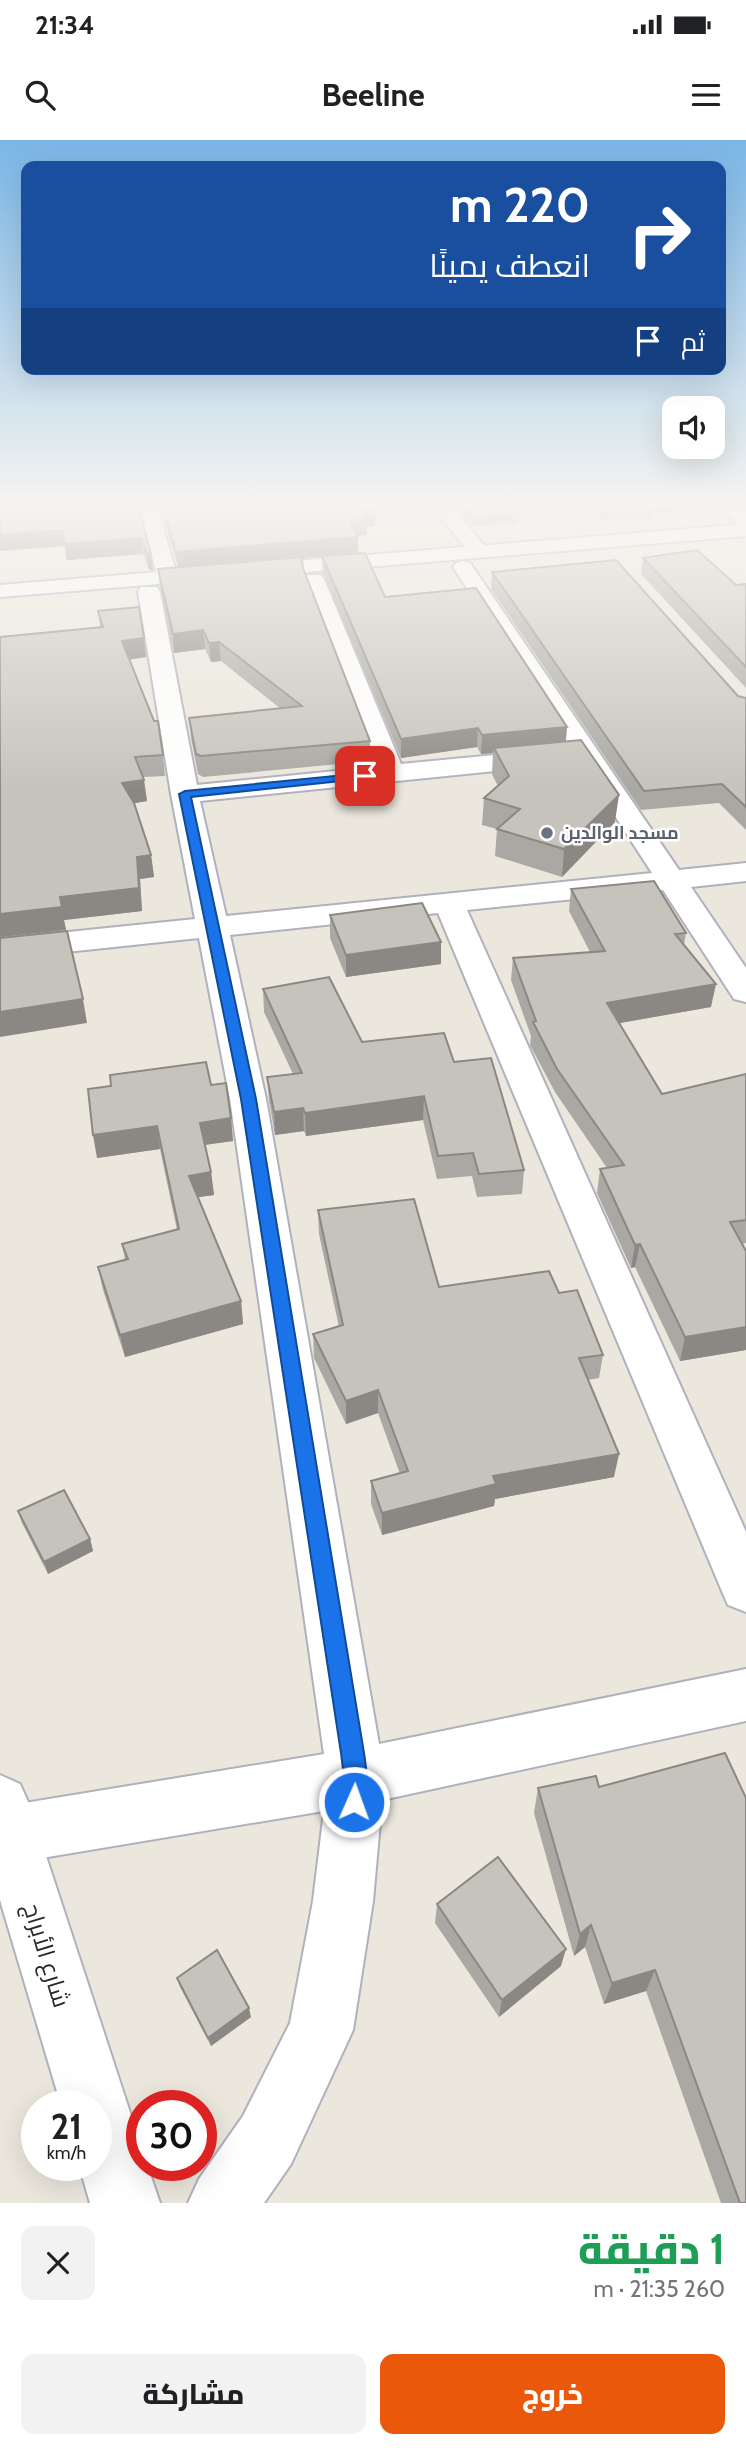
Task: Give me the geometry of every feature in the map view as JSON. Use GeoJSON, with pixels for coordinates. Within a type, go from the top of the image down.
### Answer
{"type":"FeatureCollection","features":[{"type":"Feature","properties":{"kind":"street"},"geometry":{"type":"LineString","coordinates":[[0,604],[56,597]]}},
{"type":"Feature","properties":{"kind":"street"},"geometry":{"type":"LineString","coordinates":[[161,597],[185,794],[250,1112],[356,1777],[343,1901],[321,2030],[267,2140],[223,2203]]}},
{"type":"Feature","properties":{"kind":"street"},"geometry":{"type":"LineString","coordinates":[[321,597],[391,773]]}},
{"type":"Feature","properties":{"kind":"street"},"geometry":{"type":"LineString","coordinates":[[493,597],[588,754],[746,992]]}},
{"type":"Feature","properties":{"kind":"street"},"geometry":{"type":"LineString","coordinates":[[185,794],[588,754]]}},
{"type":"Feature","properties":{"kind":"street"},"geometry":{"type":"LineString","coordinates":[[0,949],[746,873]]}},
{"type":"Feature","properties":{"kind":"street"},"geometry":{"type":"LineString","coordinates":[[449,903],[746,1590]]}},
{"type":"Feature","properties":{"kind":"street"},"geometry":{"type":"LineString","coordinates":[[3,1825],[356,1777],[746,1695]]}},
{"type":"Feature","properties":{"kind":"street","name":"شارع الأبراج"},"geometry":{"type":"LineString","coordinates":[[3,1825],[89,2090]]}},
{"type":"Feature","properties":{"kind":"street"},"geometry":{"type":"LineString","coordinates":[[112,2162],[125,2203]]}},
{"type":"Feature","properties":{"kind":"building"},"geometry":{"type":"Polygon","coordinates":[[[165,597],[314,597],[370,741],[201,756],[196,754],[189,718],[302,706],[219,642],[209,643],[203,630],[173,634],[165,597]]]}},
{"type":"Feature","properties":{"kind":"building"},"geometry":{"type":"Polygon","coordinates":[[[340,597],[482,597],[567,727],[482,735],[478,728],[401,739],[340,597]]]}},
{"type":"Feature","properties":{"kind":"building"},"geometry":{"type":"Polygon","coordinates":[[[510,597],[649,597],[738,696],[746,698],[746,807],[722,784],[644,791],[510,597]]]}},
{"type":"Feature","properties":{"kind":"building"},"geometry":{"type":"Polygon","coordinates":[[[680,597],[746,597],[746,667],[680,597]]]}},
{"type":"Feature","properties":{"kind":"building"},"geometry":{"type":"Polygon","coordinates":[[[139,607],[144,638],[122,641],[154,721],[158,721],[163,755],[135,757],[144,780],[122,783],[134,803],[151,855],[137,857],[139,888],[60,897],[62,907],[0,914],[0,637],[103,627],[98,611],[139,607]]]}},
{"type":"Feature","properties":{"kind":"building"},"geometry":{"type":"Polygon","coordinates":[[[581,740],[619,795],[564,849],[497,829],[520,809],[484,798],[509,776],[494,748],[581,740]]]}},
{"type":"Feature","properties":{"kind":"building"},"geometry":{"type":"Polygon","coordinates":[[[654,881],[686,933],[675,934],[716,984],[607,1003],[662,1094],[746,1074],[746,1220],[730,1222],[746,1251],[746,1327],[685,1337],[640,1244],[635,1245],[600,1169],[624,1165],[557,1069],[533,1022],[536,1021],[513,958],[605,951],[571,889],[654,881]]]}},
{"type":"Feature","properties":{"kind":"building"},"geometry":{"type":"Polygon","coordinates":[[[422,903],[441,942],[346,955],[330,915],[422,903]]]}},
{"type":"Feature","properties":{"kind":"building"},"geometry":{"type":"Polygon","coordinates":[[[67,931],[83,999],[0,1012],[0,938],[67,931]]]}},
{"type":"Feature","properties":{"kind":"building"},"geometry":{"type":"Polygon","coordinates":[[[329,977],[362,1042],[444,1033],[454,1062],[491,1058],[524,1170],[479,1174],[473,1153],[438,1156],[424,1096],[305,1113],[303,1108],[274,1112],[267,1077],[302,1073],[263,989],[329,977]]]}},
{"type":"Feature","properties":{"kind":"building"},"geometry":{"type":"Polygon","coordinates":[[[206,1062],[211,1085],[226,1083],[231,1118],[200,1123],[211,1172],[189,1176],[241,1301],[120,1335],[98,1267],[128,1259],[122,1244],[179,1229],[157,1126],[93,1135],[88,1089],[111,1086],[110,1075],[206,1062]]]}},
{"type":"Feature","properties":{"kind":"building"},"geometry":{"type":"Polygon","coordinates":[[[414,1199],[439,1287],[549,1271],[559,1293],[577,1290],[603,1355],[579,1358],[619,1454],[493,1476],[496,1484],[382,1513],[371,1481],[408,1471],[378,1390],[346,1401],[313,1334],[343,1325],[318,1210],[414,1199]]]}},
{"type":"Feature","properties":{"kind":"building"},"geometry":{"type":"Polygon","coordinates":[[[64,1490],[90,1539],[44,1562],[18,1511],[64,1490]]]}},
{"type":"Feature","properties":{"kind":"building"},"geometry":{"type":"Polygon","coordinates":[[[725,1753],[746,1798],[746,2203],[740,2203],[655,1970],[612,1983],[591,1925],[580,1934],[538,1788],[596,1776],[599,1787],[725,1753]]]}},
{"type":"Feature","properties":{"kind":"building"},"geometry":{"type":"Polygon","coordinates":[[[498,1857],[566,1949],[502,2000],[437,1904],[498,1857]]]}},
{"type":"Feature","properties":{"kind":"building"},"geometry":{"type":"Polygon","coordinates":[[[217,1950],[249,2008],[208,2038],[177,1978],[217,1950]]]}},
{"type":"Feature","properties":{"kind":"place","name":"مسجد الوالدين"},"geometry":{"type":"Point","coordinates":[547,833]}},
{"type":"Feature","properties":{"kind":"route"},"geometry":{"type":"LineString","coordinates":[[354,1802],[356,1777],[248,1099],[185,794],[365,776]]}}]}
